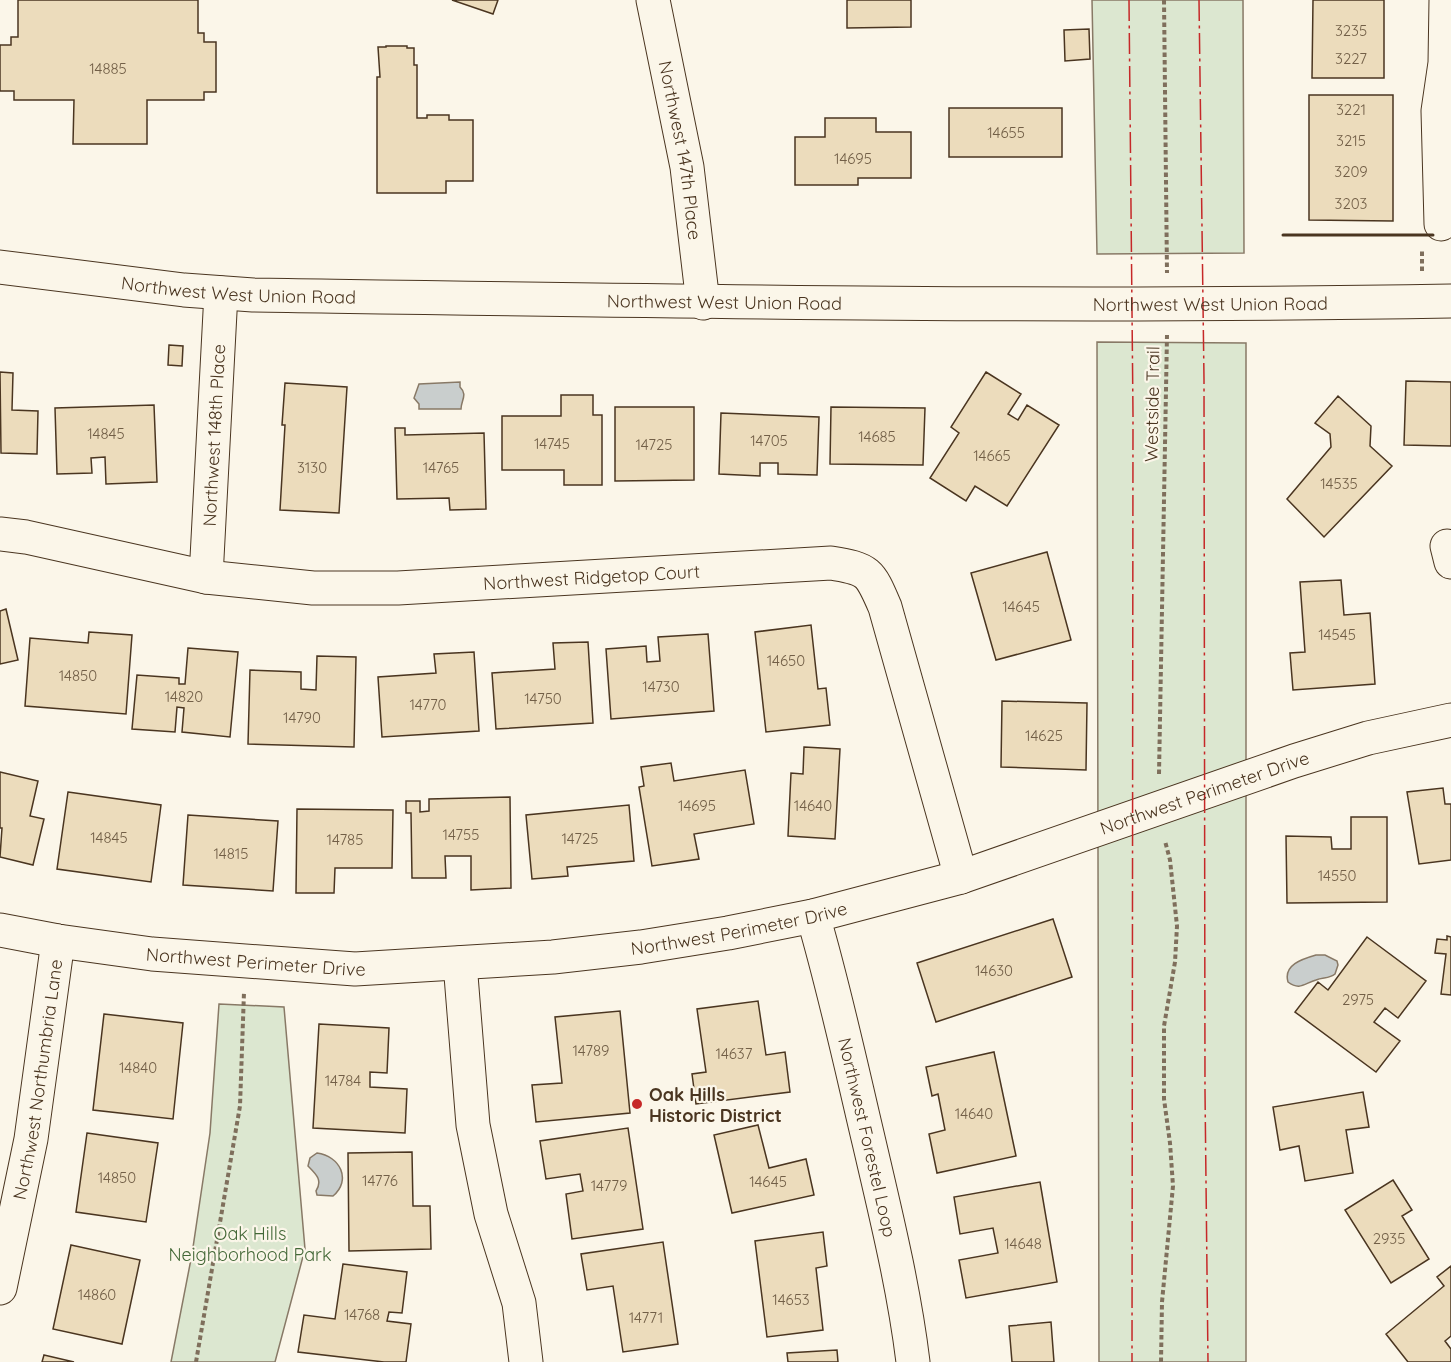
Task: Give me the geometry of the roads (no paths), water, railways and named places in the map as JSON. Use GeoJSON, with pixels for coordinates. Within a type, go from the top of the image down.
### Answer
{"type":"FeatureCollection","features":[{"type":"Feature","properties":{"kind":"street","name":"Northwest 147th Place"},"geometry":{"type":"LineString","coordinates":[[652,0],[687,167],[703,303]]}},
{"type":"Feature","properties":{"kind":"street"},"geometry":{"type":"LineString","coordinates":[[1441,224],[1438,111],[1448,63],[1446,0]]}},
{"type":"Feature","properties":{"kind":"street","name":"Northwest West Union Road"},"geometry":{"type":"LineString","coordinates":[[0,267],[221,293],[703,303],[1167,305],[1436,301]]}},
{"type":"Feature","properties":{"kind":"street","name":"Northwest 148th Place"},"geometry":{"type":"LineString","coordinates":[[206,578],[221,293]]}},
{"type":"Feature","properties":{"kind":"street","name":"Northwest Ridgetop Court"},"geometry":{"type":"LineString","coordinates":[[0,534],[26,537],[206,578],[313,588],[398,588],[831,563],[855,567],[873,579],[885,607],[961,877]]}},
{"type":"Feature","properties":{"kind":"street","name":"Northwest Perimeter Drive"},"geometry":{"type":"LineString","coordinates":[[0,930],[58,941],[152,954],[355,969],[553,957],[641,947],[813,916],[961,877],[1294,760],[1368,738],[1451,720]]}},
{"type":"Feature","properties":{"kind":"street","name":"Northwest Forestel Loop"},"geometry":{"type":"LineString","coordinates":[[813,916],[831,979],[890,1230],[913,1362]]}},
{"type":"Feature","properties":{"kind":"street","name":"Northwest Northumbria Lane"},"geometry":{"type":"LineString","coordinates":[[0,1288],[31,1139],[58,941]]}},
{"type":"Feature","properties":{"kind":"street"},"geometry":{"type":"LineString","coordinates":[[460,963],[473,1125],[491,1214],[519,1303],[526,1362]]}},
{"type":"Feature","properties":{"kind":"place","name":"Oak Hills Historic District"},"geometry":{"type":"Point","coordinates":[637,1104]}},
{"type":"Feature","properties":{"kind":"park label","name":"Oak Hills Neighborhood Park"},"geometry":{"type":"Point","coordinates":[250,1243]}}]}
